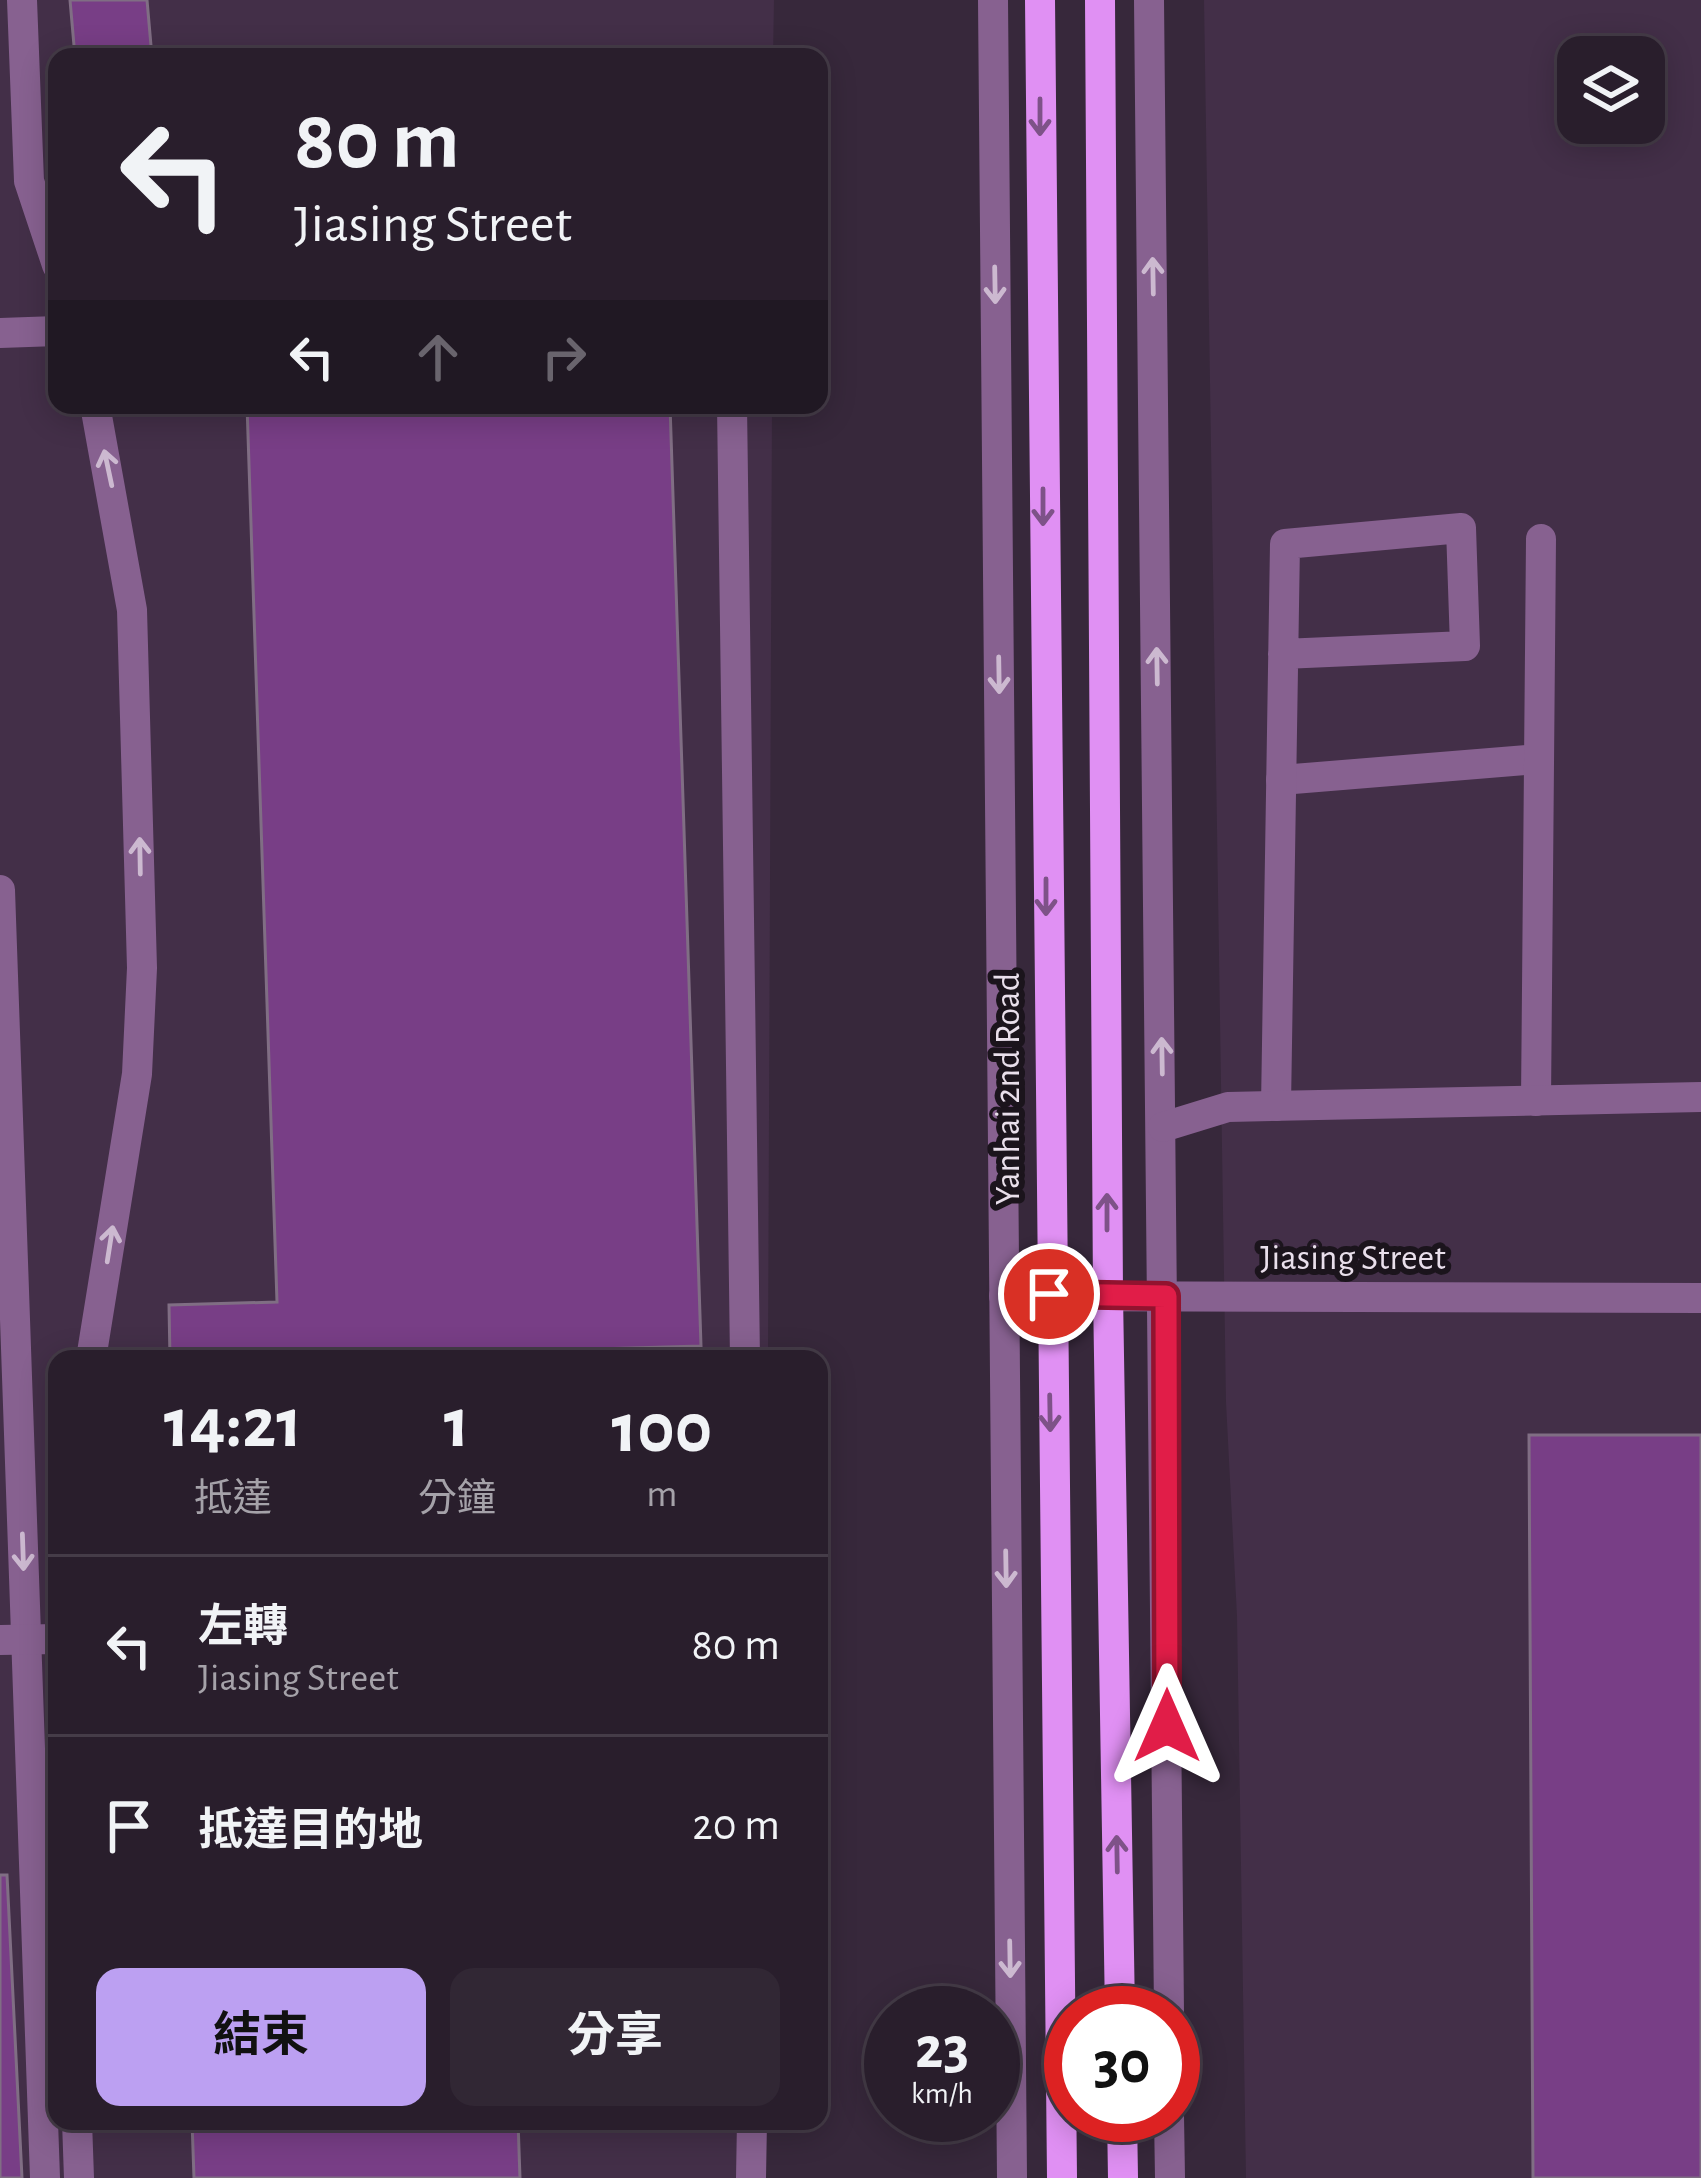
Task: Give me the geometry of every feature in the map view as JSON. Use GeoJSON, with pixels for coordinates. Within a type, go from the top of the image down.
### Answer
{"type":"FeatureCollection","features":[{"type":"Feature","properties":{"kind":"main road","name":"Yanhai 2nd Road"},"geometry":{"type":"LineString","coordinates":[[1040,0],[1049,1294],[1062,2178]]}},
{"type":"Feature","properties":{"kind":"main road"},"geometry":{"type":"LineString","coordinates":[[1100,0],[1108,1295],[1120,1986]]}},
{"type":"Feature","properties":{"kind":"main road"},"geometry":{"type":"LineString","coordinates":[[1122,2142],[1123,2178]]}},
{"type":"Feature","properties":{"kind":"street"},"geometry":{"type":"LineString","coordinates":[[22,0],[28,181],[48,239]]}},
{"type":"Feature","properties":{"kind":"street","name":"Yanhai 2nd Road"},"geometry":{"type":"LineString","coordinates":[[993,0],[1012,2178]]}},
{"type":"Feature","properties":{"kind":"street"},"geometry":{"type":"LineString","coordinates":[[1149,0],[1166,1296],[1169,1986]]}},
{"type":"Feature","properties":{"kind":"street"},"geometry":{"type":"LineString","coordinates":[[0,333],[48,331]]}},
{"type":"Feature","properties":{"kind":"street"},"geometry":{"type":"LineString","coordinates":[[92,1350],[137,1074],[142,968],[132,610],[96,414]]}},
{"type":"Feature","properties":{"kind":"street"},"geometry":{"type":"LineString","coordinates":[[732,414],[745,1350]]}},
{"type":"Feature","properties":{"kind":"street"},"geometry":{"type":"LineString","coordinates":[[1276,1106],[1283,654],[1285,544],[1461,528],[1465,646],[1283,654]]}},
{"type":"Feature","properties":{"kind":"street"},"geometry":{"type":"LineString","coordinates":[[1536,1101],[1541,539]]}},
{"type":"Feature","properties":{"kind":"street"},"geometry":{"type":"LineString","coordinates":[[1281,780],[1539,759]]}},
{"type":"Feature","properties":{"kind":"street"},"geometry":{"type":"LineString","coordinates":[[0,890],[45,2178]]}},
{"type":"Feature","properties":{"kind":"street"},"geometry":{"type":"LineString","coordinates":[[1163,1127],[1228,1107],[1701,1097]]}},
{"type":"Feature","properties":{"kind":"street","name":"Jiasing Street"},"geometry":{"type":"LineString","coordinates":[[1004,1296],[1701,1298]]}},
{"type":"Feature","properties":{"kind":"street"},"geometry":{"type":"LineString","coordinates":[[77,2130],[79,2178]]}},
{"type":"Feature","properties":{"kind":"street"},"geometry":{"type":"LineString","coordinates":[[751,2178],[752,2130]]}},
{"type":"Feature","properties":{"kind":"street"},"geometry":{"type":"LineString","coordinates":[[1169,2142],[1170,2178]]}},
{"type":"Feature","properties":{"kind":"shaded area"},"geometry":{"type":"Polygon","coordinates":[[[0,0],[774,0],[773,48],[48,48],[48,414],[772,414],[768,1350],[48,1350],[48,2130],[765,2130],[765,2178],[0,2178],[0,0]]]}},
{"type":"Feature","properties":{"kind":"shaded area"},"geometry":{"type":"Polygon","coordinates":[[[1204,0],[1701,0],[1701,2178],[1246,2178],[1237,1616],[1226,1402],[1204,0]]]}},
{"type":"Feature","properties":{"kind":"building"},"geometry":{"type":"Polygon","coordinates":[[[70,0],[147,0],[151,48],[74,48],[70,0]]]}},
{"type":"Feature","properties":{"kind":"building"},"geometry":{"type":"Polygon","coordinates":[[[247,414],[670,414],[701,1346],[170,1350],[169,1305],[277,1302],[247,414]]]}},
{"type":"Feature","properties":{"kind":"building"},"geometry":{"type":"Polygon","coordinates":[[[1529,1435],[1701,1435],[1701,2178],[1533,2178],[1529,1435]]]}},
{"type":"Feature","properties":{"kind":"building"},"geometry":{"type":"Polygon","coordinates":[[[0,1875],[7,1875],[22,2178],[0,2178],[0,1875]]]}},
{"type":"Feature","properties":{"kind":"building"},"geometry":{"type":"Polygon","coordinates":[[[192,2130],[518,2130],[520,2178],[194,2178],[192,2130]]]}},
{"type":"Feature","properties":{"kind":"route"},"geometry":{"type":"LineString","coordinates":[[1049,1294],[1166,1296],[1167,1726]]}}]}
